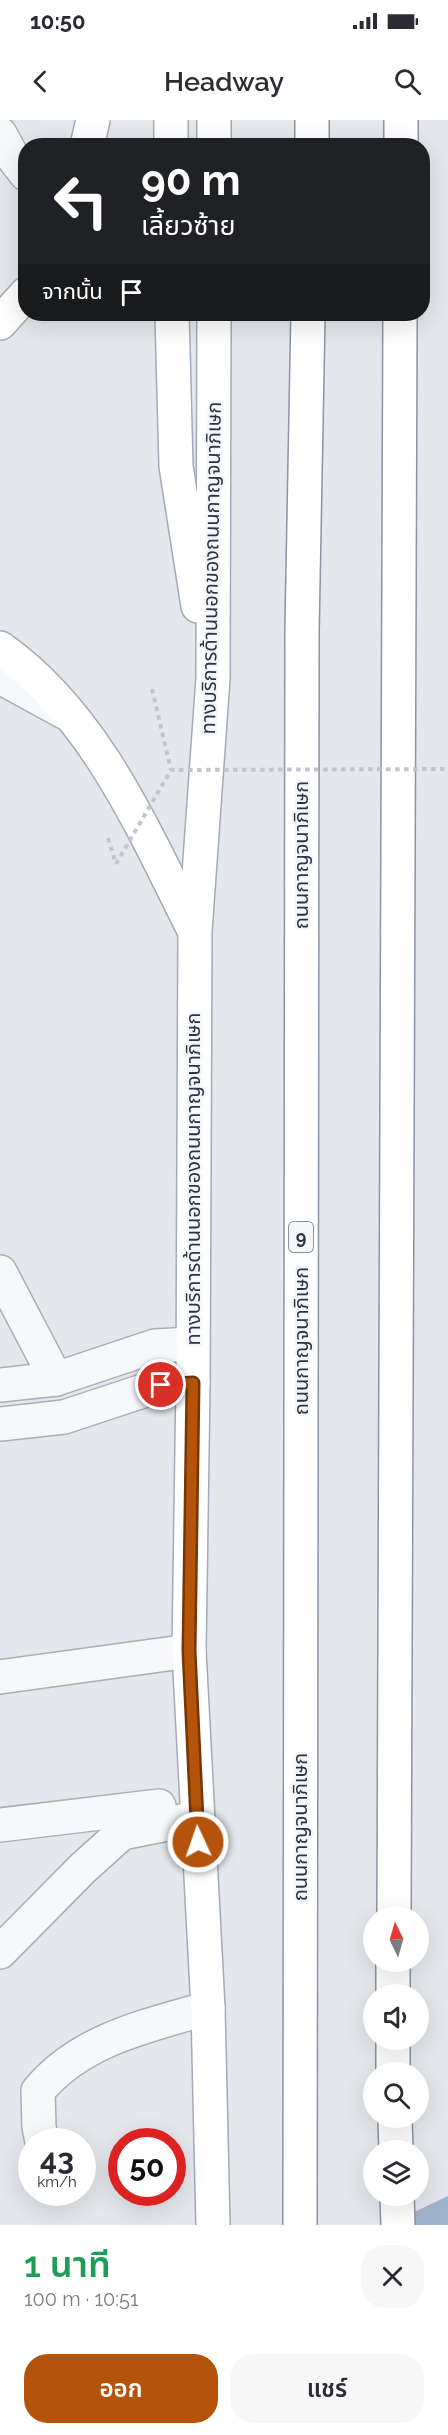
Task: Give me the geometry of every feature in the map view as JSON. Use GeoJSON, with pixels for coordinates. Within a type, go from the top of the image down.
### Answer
{"type":"FeatureCollection","features":[{"type":"Feature","properties":{"kind":"main road"},"geometry":{"type":"LineString","coordinates":[[89,138],[93,120]]}},
{"type":"Feature","properties":{"kind":"main road"},"geometry":{"type":"LineString","coordinates":[[171,120],[171,138]]}},
{"type":"Feature","properties":{"kind":"main road"},"geometry":{"type":"LineString","coordinates":[[214,120],[214,138]]}},
{"type":"Feature","properties":{"kind":"main road"},"geometry":{"type":"LineString","coordinates":[[312,120],[312,138]]}},
{"type":"Feature","properties":{"kind":"main road"},"geometry":{"type":"LineString","coordinates":[[401,120],[401,138]]}},
{"type":"Feature","properties":{"kind":"main road"},"geometry":{"type":"LineString","coordinates":[[0,323],[18,303]]}},
{"type":"Feature","properties":{"kind":"main road"},"geometry":{"type":"LineString","coordinates":[[172,321],[176,466],[192,571],[213,678]]}},
{"type":"Feature","properties":{"kind":"main road","name":"ทางบริการด้านนอกของถนนกาญจนาภิเษก"},"geometry":{"type":"LineString","coordinates":[[213,2225],[208,2008],[189,1651],[195,931],[213,678],[214,321]]}},
{"type":"Feature","properties":{"kind":"main road","name":"ถนนกาญจนาภิเษก"},"geometry":{"type":"LineString","coordinates":[[300,2225],[302,631],[308,321]]}},
{"type":"Feature","properties":{"kind":"main road"},"geometry":{"type":"LineString","coordinates":[[394,1906],[400,321]]}},
{"type":"Feature","properties":{"kind":"main road"},"geometry":{"type":"LineString","coordinates":[[0,648],[20,662],[73,717],[130,802],[195,931]]}},
{"type":"Feature","properties":{"kind":"main road"},"geometry":{"type":"LineString","coordinates":[[397,2206],[398,2225]]}},
{"type":"Feature","properties":{"kind":"street"},"geometry":{"type":"LineString","coordinates":[[0,134],[16,178]]}},
{"type":"Feature","properties":{"kind":"street"},"geometry":{"type":"LineString","coordinates":[[0,677],[73,717]]}},
{"type":"Feature","properties":{"kind":"street"},"geometry":{"type":"LineString","coordinates":[[0,1272],[56,1378]]}},
{"type":"Feature","properties":{"kind":"street"},"geometry":{"type":"LineString","coordinates":[[0,1384],[56,1378],[155,1346],[192,1344]]}},
{"type":"Feature","properties":{"kind":"street"},"geometry":{"type":"LineString","coordinates":[[0,1424],[64,1417],[161,1385],[193,1383]]}},
{"type":"Feature","properties":{"kind":"street"},"geometry":{"type":"LineString","coordinates":[[0,1677],[189,1651]]}},
{"type":"Feature","properties":{"kind":"street"},"geometry":{"type":"LineString","coordinates":[[0,1825],[196,1809]]}},
{"type":"Feature","properties":{"kind":"street"},"geometry":{"type":"LineString","coordinates":[[0,1952],[83,1868],[122,1833],[196,1809]]}},
{"type":"Feature","properties":{"kind":"street"},"geometry":{"type":"LineString","coordinates":[[39,2128],[38,2091],[51,2076],[100,2043],[132,2030],[208,2008]]}},
{"type":"Feature","properties":{"kind":"path"},"geometry":{"type":"LineString","coordinates":[[116,864],[171,770],[152,689]]}},
{"type":"Feature","properties":{"kind":"path"},"geometry":{"type":"LineString","coordinates":[[171,770],[448,769]]}},
{"type":"Feature","properties":{"kind":"water"},"geometry":{"type":"Polygon","coordinates":[[[448,2196],[448,2225],[387,2225],[429,2206],[448,2196]]]}},
{"type":"Feature","properties":{"kind":"route"},"geometry":{"type":"LineString","coordinates":[[161,1385],[193,1383],[189,1651],[198,1842]]}}]}
